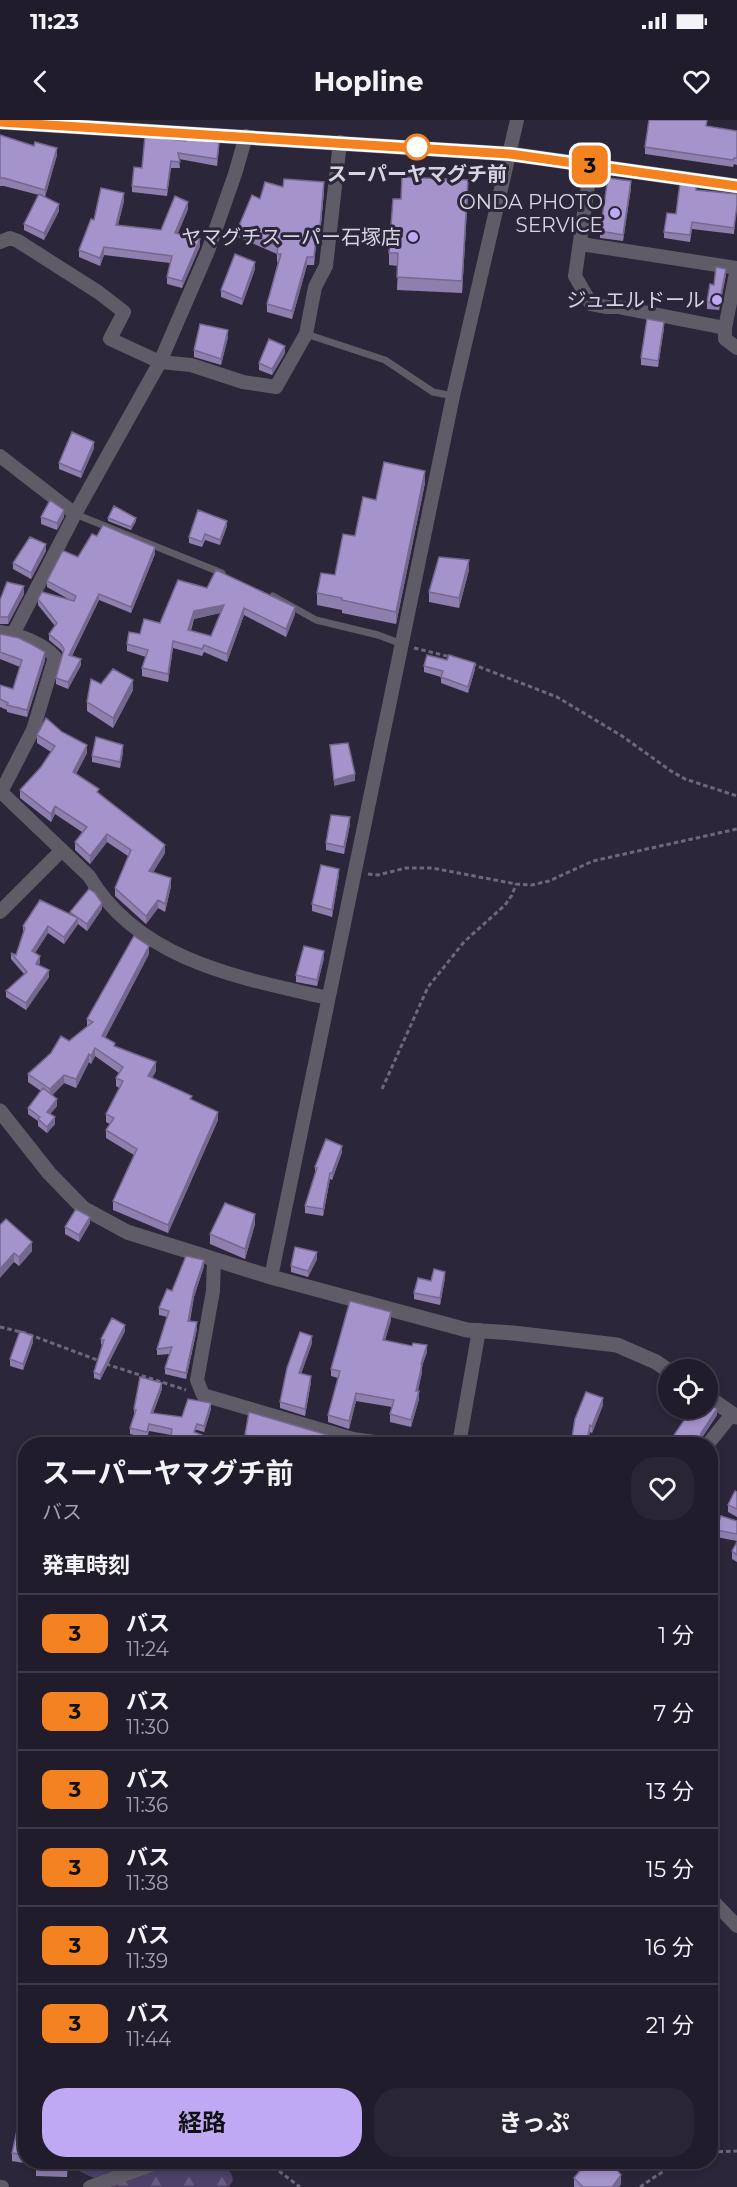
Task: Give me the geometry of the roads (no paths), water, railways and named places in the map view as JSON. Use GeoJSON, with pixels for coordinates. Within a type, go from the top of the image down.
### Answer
{"type":"FeatureCollection","features":[{"type":"Feature","properties":{"kind":"street"},"geometry":{"type":"LineString","coordinates":[[271,1277],[453,396],[517,120]]}},
{"type":"Feature","properties":{"kind":"street"},"geometry":{"type":"LineString","coordinates":[[0,122],[510,154],[737,186]]}},
{"type":"Feature","properties":{"kind":"street"},"geometry":{"type":"LineString","coordinates":[[246,136],[208,251],[189,290],[179,320],[160,362],[7,633],[48,650],[55,657],[33,730],[1,792],[89,876],[99,893],[130,925],[166,950],[222,972],[275,987],[328,998]]}},
{"type":"Feature","properties":{"kind":"street"},"geometry":{"type":"LineString","coordinates":[[0,242],[10,238],[18,241],[98,292],[124,312],[110,339],[160,362],[191,366],[243,382],[276,387],[306,334],[315,287],[326,266],[340,142]]}},
{"type":"Feature","properties":{"kind":"street"},"geometry":{"type":"LineString","coordinates":[[591,165],[575,276],[591,304],[607,308],[618,307],[725,328]]}},
{"type":"Feature","properties":{"kind":"street"},"geometry":{"type":"LineString","coordinates":[[581,244],[737,267],[736,283],[725,328],[725,339],[737,348]]}},
{"type":"Feature","properties":{"kind":"street"},"geometry":{"type":"LineString","coordinates":[[0,456],[75,514]]}},
{"type":"Feature","properties":{"kind":"street"},"geometry":{"type":"LineString","coordinates":[[0,912],[62,850]]}},
{"type":"Feature","properties":{"kind":"street"},"geometry":{"type":"LineString","coordinates":[[0,1111],[49,1173],[83,1208],[127,1232],[271,1277],[467,1330],[513,1332],[617,1345],[658,1363]]}},
{"type":"Feature","properties":{"kind":"street"},"geometry":{"type":"LineString","coordinates":[[214,1259],[213,1290],[196,1380],[203,1395],[346,1437]]}},
{"type":"Feature","properties":{"kind":"street"},"geometry":{"type":"LineString","coordinates":[[460,1437],[479,1330]]}},
{"type":"Feature","properties":{"kind":"street"},"geometry":{"type":"LineString","coordinates":[[715,1437],[735,1416],[718,1404]]}},
{"type":"Feature","properties":{"kind":"street"},"geometry":{"type":"LineString","coordinates":[[718,1906],[737,1926]]}},
{"type":"Feature","properties":{"kind":"street"},"geometry":{"type":"LineString","coordinates":[[90,2187],[140,2169]]}},
{"type":"Feature","properties":{"kind":"lane"},"geometry":{"type":"LineString","coordinates":[[306,334],[385,360],[434,392],[453,396]]}},
{"type":"Feature","properties":{"kind":"lane"},"geometry":{"type":"LineString","coordinates":[[75,514],[225,574]]}},
{"type":"Feature","properties":{"kind":"lane"},"geometry":{"type":"LineString","coordinates":[[266,593],[316,620],[378,635],[402,644]]}},
{"type":"Feature","properties":{"kind":"place","name":"スーパーヤマグチ前"},"geometry":{"type":"Point","coordinates":[417,147]}},
{"type":"Feature","properties":{"kind":"place","name":"ONDA PHOTO SERVICE"},"geometry":{"type":"Point","coordinates":[615,213]}},
{"type":"Feature","properties":{"kind":"place","name":"ヤマグチスーパー石塚店"},"geometry":{"type":"Point","coordinates":[413,237]}},
{"type":"Feature","properties":{"kind":"place","name":"ジュエルドール"},"geometry":{"type":"Point","coordinates":[717,300]}}]}
